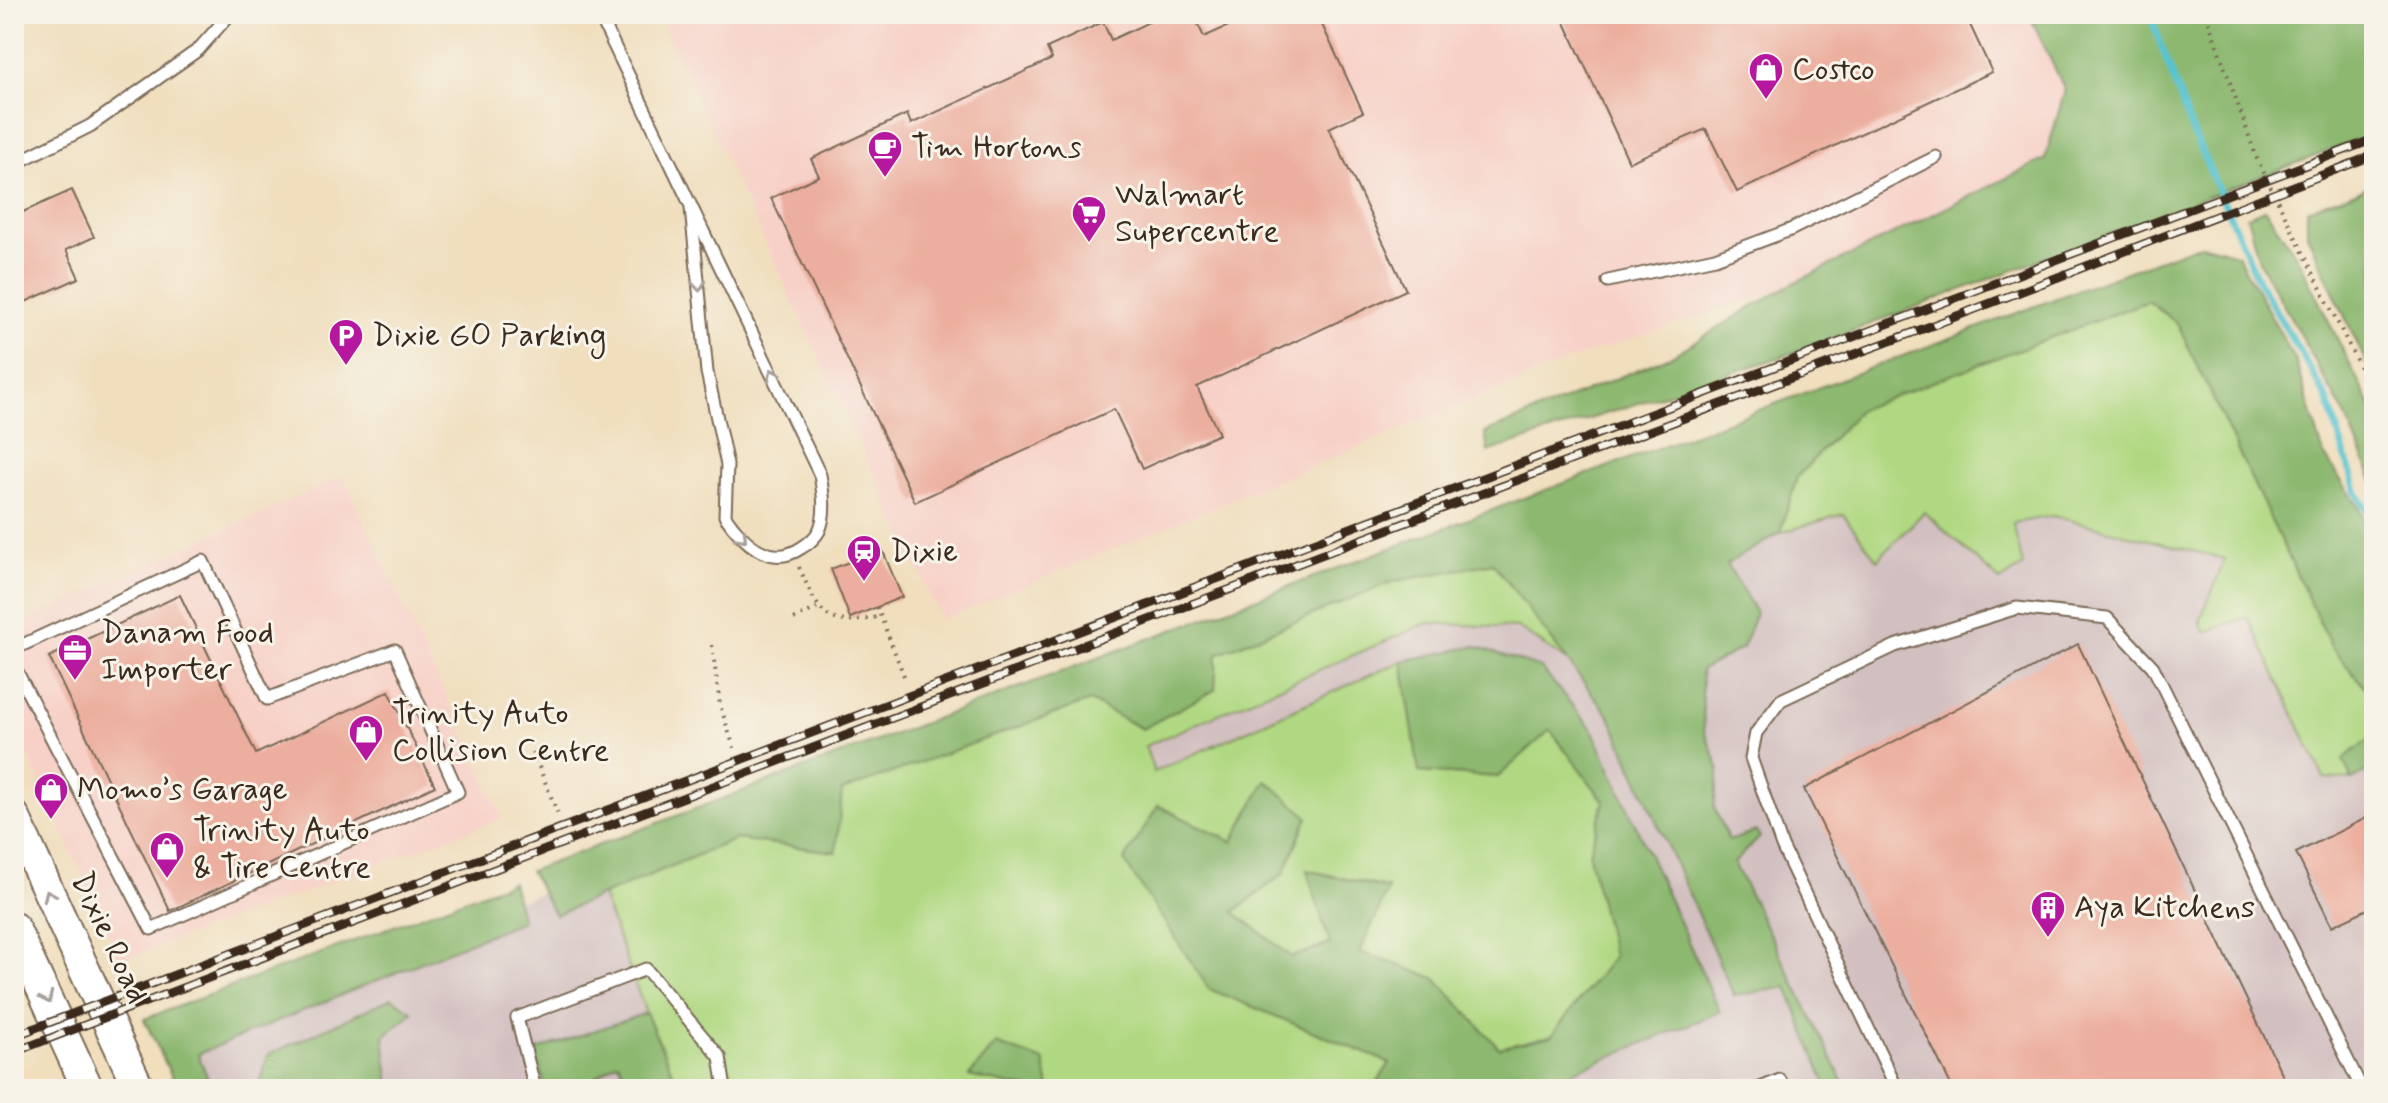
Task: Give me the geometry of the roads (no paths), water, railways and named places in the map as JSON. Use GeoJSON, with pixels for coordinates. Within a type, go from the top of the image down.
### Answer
{"type":"FeatureCollection","features":[{"type":"Feature","properties":{"kind":"main road","name":"Dixie Road"},"geometry":{"type":"LineString","coordinates":[[14,816],[139,1089]]}},
{"type":"Feature","properties":{"kind":"main road"},"geometry":{"type":"LineString","coordinates":[[14,928],[88,1089]]}},
{"type":"Feature","properties":{"kind":"lane"},"geometry":{"type":"LineString","coordinates":[[14,164],[90,126],[198,50],[230,14]]}},
{"type":"Feature","properties":{"kind":"lane"},"geometry":{"type":"LineString","coordinates":[[599,14],[820,475],[824,498],[819,531],[793,554],[771,555],[751,547],[725,516],[727,465],[707,372],[691,208]]}},
{"type":"Feature","properties":{"kind":"lane"},"geometry":{"type":"LineString","coordinates":[[1608,281],[1715,258],[1790,230],[1936,157]]}},
{"type":"Feature","properties":{"kind":"lane"},"geometry":{"type":"LineString","coordinates":[[14,649],[203,561],[267,699],[395,650],[458,792],[151,929],[14,666]]}},
{"type":"Feature","properties":{"kind":"lane"},"geometry":{"type":"LineString","coordinates":[[1897,1089],[1782,846],[1751,758],[1756,733],[1781,700],[1895,646],[2017,608],[2107,618],[2153,667],[2362,1089]]}},
{"type":"Feature","properties":{"kind":"lane"},"geometry":{"type":"LineString","coordinates":[[535,1089],[517,1018],[646,969],[720,1057],[725,1089]]}},
{"type":"Feature","properties":{"kind":"lane"},"geometry":{"type":"LineString","coordinates":[[1758,1089],[1780,1080],[1784,1089]]}},
{"type":"Feature","properties":{"kind":"waterway"},"geometry":{"type":"LineString","coordinates":[[2150,14],[2191,128],[2260,284],[2327,398],[2357,493],[2374,523]]}},
{"type":"Feature","properties":{"kind":"railway"},"geometry":{"type":"LineString","coordinates":[[14,1036],[2374,139]]}},
{"type":"Feature","properties":{"kind":"railway"},"geometry":{"type":"LineString","coordinates":[[14,1052],[1952,318],[2374,155]]}},
{"type":"Feature","properties":{"kind":"place","name":"Costco"},"geometry":{"type":"Point","coordinates":[1766,101]}},
{"type":"Feature","properties":{"kind":"place","name":"Tim Hortons"},"geometry":{"type":"Point","coordinates":[885,179]}},
{"type":"Feature","properties":{"kind":"place","name":"Walmart Supercentre"},"geometry":{"type":"Point","coordinates":[1089,244]}},
{"type":"Feature","properties":{"kind":"place","name":"Dixie GO Parking"},"geometry":{"type":"Point","coordinates":[346,367]}},
{"type":"Feature","properties":{"kind":"place","name":"Dixie"},"geometry":{"type":"Point","coordinates":[864,583]}},
{"type":"Feature","properties":{"kind":"place","name":"Danam Food Importer"},"geometry":{"type":"Point","coordinates":[75,682]}},
{"type":"Feature","properties":{"kind":"place","name":"Trinity Auto Collision Centre"},"geometry":{"type":"Point","coordinates":[366,763]}},
{"type":"Feature","properties":{"kind":"place","name":"Momo’s Garage"},"geometry":{"type":"Point","coordinates":[51,821]}},
{"type":"Feature","properties":{"kind":"place","name":"Trinity Auto & Tire Centre"},"geometry":{"type":"Point","coordinates":[167,880]}},
{"type":"Feature","properties":{"kind":"place","name":"Aya Kitchens"},"geometry":{"type":"Point","coordinates":[2048,939]}}]}
